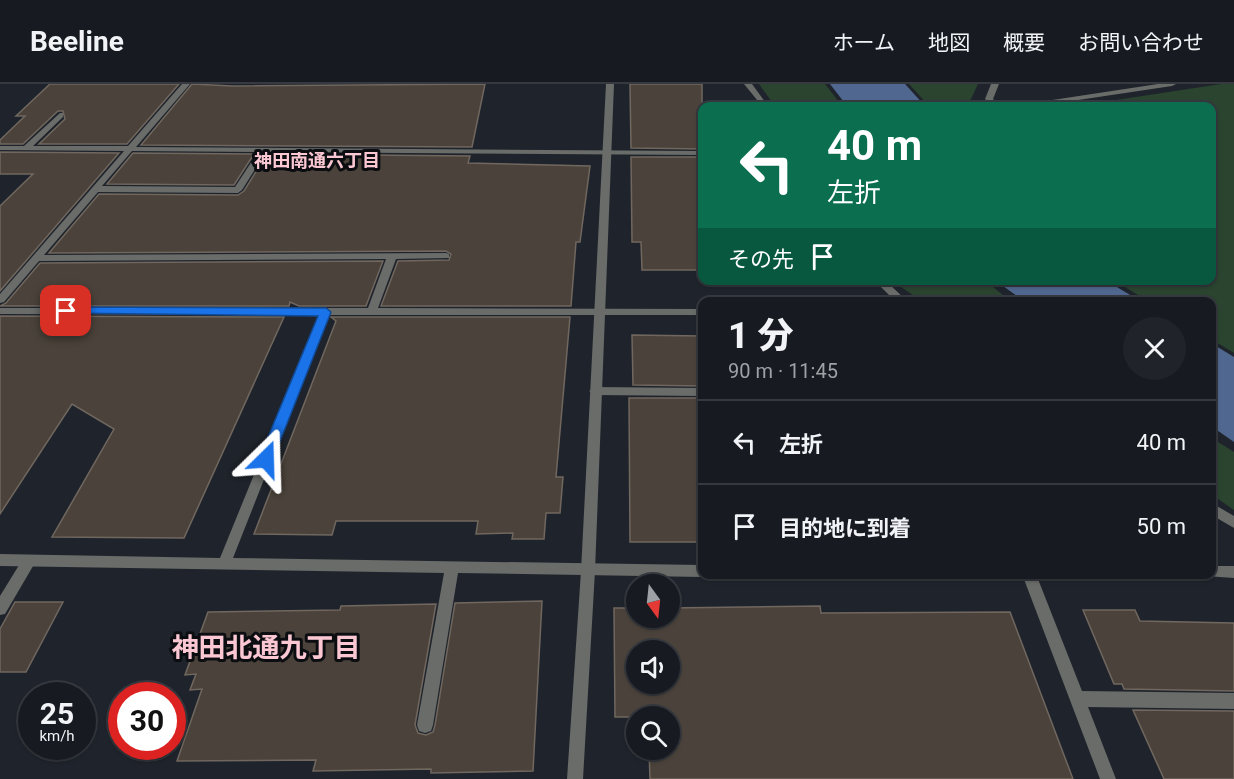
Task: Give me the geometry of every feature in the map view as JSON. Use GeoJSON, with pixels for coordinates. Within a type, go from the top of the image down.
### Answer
{"type":"FeatureCollection","features":[{"type":"Feature","properties":{"kind":"street"},"geometry":{"type":"LineString","coordinates":[[0,300],[186,84]]}},
{"type":"Feature","properties":{"kind":"street"},"geometry":{"type":"LineString","coordinates":[[574,779],[588,571],[610,84]]}},
{"type":"Feature","properties":{"kind":"street"},"geometry":{"type":"LineString","coordinates":[[748,84],[762,102]]}},
{"type":"Feature","properties":{"kind":"street"},"geometry":{"type":"LineString","coordinates":[[992,102],[989,99],[995,84]]}},
{"type":"Feature","properties":{"kind":"street"},"geometry":{"type":"LineString","coordinates":[[1053,102],[1172,84]]}},
{"type":"Feature","properties":{"kind":"street"},"geometry":{"type":"LineString","coordinates":[[26,148],[60,115]]}},
{"type":"Feature","properties":{"kind":"street"},"geometry":{"type":"LineString","coordinates":[[1,149],[698,153]]}},
{"type":"Feature","properties":{"kind":"street"},"geometry":{"type":"LineString","coordinates":[[96,189],[238,190],[263,150]]}},
{"type":"Feature","properties":{"kind":"street"},"geometry":{"type":"LineString","coordinates":[[372,311],[392,256]]}},
{"type":"Feature","properties":{"kind":"street"},"geometry":{"type":"LineString","coordinates":[[36,258],[446,256]]}},
{"type":"Feature","properties":{"kind":"street"},"geometry":{"type":"LineString","coordinates":[[884,285],[898,297]]}},
{"type":"Feature","properties":{"kind":"street"},"geometry":{"type":"LineString","coordinates":[[0,311],[698,312]]}},
{"type":"Feature","properties":{"kind":"street"},"geometry":{"type":"LineString","coordinates":[[224,564],[326,312]]}},
{"type":"Feature","properties":{"kind":"street"},"geometry":{"type":"LineString","coordinates":[[595,391],[698,392]]}},
{"type":"Feature","properties":{"kind":"street"},"geometry":{"type":"LineString","coordinates":[[1216,511],[1234,523]]}},
{"type":"Feature","properties":{"kind":"street"},"geometry":{"type":"LineString","coordinates":[[0,560],[698,572]]}},
{"type":"Feature","properties":{"kind":"street"},"geometry":{"type":"LineString","coordinates":[[0,609],[29,561]]}},
{"type":"Feature","properties":{"kind":"street"},"geometry":{"type":"LineString","coordinates":[[425,725],[452,569]]}},
{"type":"Feature","properties":{"kind":"street"},"geometry":{"type":"LineString","coordinates":[[1216,572],[1234,573]]}},
{"type":"Feature","properties":{"kind":"street"},"geometry":{"type":"LineString","coordinates":[[1031,579],[1108,779]]}},
{"type":"Feature","properties":{"kind":"street"},"geometry":{"type":"LineString","coordinates":[[1077,699],[1234,700]]}},
{"type":"Feature","properties":{"kind":"green space"},"geometry":{"type":"Polygon","coordinates":[[[759,84],[825,84],[839,102],[772,102],[759,84]]]}},
{"type":"Feature","properties":{"kind":"green space"},"geometry":{"type":"Polygon","coordinates":[[[909,84],[978,84],[969,102],[925,102],[909,84]]]}},
{"type":"Feature","properties":{"kind":"green space"},"geometry":{"type":"Polygon","coordinates":[[[1234,84],[1234,353],[1216,342],[1216,297],[1141,297],[1122,285],[1216,285],[1216,102],[1103,102],[1234,84]]]}},
{"type":"Feature","properties":{"kind":"green space"},"geometry":{"type":"Polygon","coordinates":[[[898,285],[991,285],[1005,297],[916,297],[898,285]]]}},
{"type":"Feature","properties":{"kind":"green space"},"geometry":{"type":"Polygon","coordinates":[[[1216,441],[1234,452],[1234,510],[1216,497],[1216,441]]]}},
{"type":"Feature","properties":{"kind":"water"},"geometry":{"type":"Polygon","coordinates":[[[830,84],[905,84],[921,102],[844,102],[830,84]]]}},
{"type":"Feature","properties":{"kind":"water"},"geometry":{"type":"Polygon","coordinates":[[[1002,285],[1114,285],[1133,297],[1018,297],[1002,285]]]}},
{"type":"Feature","properties":{"kind":"water"},"geometry":{"type":"Polygon","coordinates":[[[1216,346],[1234,357],[1234,442],[1216,429],[1216,346]]]}},
{"type":"Feature","properties":{"kind":"building"},"geometry":{"type":"Polygon","coordinates":[[[50,84],[179,84],[127,144],[39,144],[65,119],[63,111],[58,111],[23,144],[0,144],[0,140],[25,116],[16,116],[50,84]]]}},
{"type":"Feature","properties":{"kind":"building"},"geometry":{"type":"Polygon","coordinates":[[[192,84],[232,86],[485,84],[472,147],[141,145],[192,84]]]}},
{"type":"Feature","properties":{"kind":"building"},"geometry":{"type":"Polygon","coordinates":[[[630,84],[702,84],[702,102],[698,102],[698,149],[631,148],[630,84]]]}},
{"type":"Feature","properties":{"kind":"building"},"geometry":{"type":"Polygon","coordinates":[[[0,152],[119,153],[0,291],[0,206],[33,174],[0,174],[0,152]]]}},
{"type":"Feature","properties":{"kind":"building"},"geometry":{"type":"Polygon","coordinates":[[[133,153],[254,154],[234,185],[107,184],[133,153]]]}},
{"type":"Feature","properties":{"kind":"building"},"geometry":{"type":"Polygon","coordinates":[[[267,154],[470,156],[468,163],[590,166],[580,242],[576,242],[571,306],[381,306],[398,261],[449,260],[451,254],[446,251],[49,253],[99,194],[238,195],[244,191],[267,154]]]}},
{"type":"Feature","properties":{"kind":"building"},"geometry":{"type":"Polygon","coordinates":[[[631,157],[698,157],[698,270],[642,270],[641,242],[632,242],[631,157]]]}},
{"type":"Feature","properties":{"kind":"building"},"geometry":{"type":"Polygon","coordinates":[[[383,261],[366,306],[299,306],[290,302],[289,306],[0,306],[6,303],[40,263],[383,261]]]}},
{"type":"Feature","properties":{"kind":"building"},"geometry":{"type":"Polygon","coordinates":[[[0,316],[284,317],[184,538],[52,537],[114,429],[72,404],[0,514],[0,316]]]}},
{"type":"Feature","properties":{"kind":"building"},"geometry":{"type":"Polygon","coordinates":[[[331,317],[570,317],[556,477],[563,477],[560,513],[546,513],[544,539],[512,539],[513,533],[476,534],[478,521],[336,521],[332,535],[254,534],[336,321],[331,317]]]}},
{"type":"Feature","properties":{"kind":"building"},"geometry":{"type":"Polygon","coordinates":[[[632,335],[698,336],[698,386],[633,385],[632,335]]]}},
{"type":"Feature","properties":{"kind":"building"},"geometry":{"type":"Polygon","coordinates":[[[629,398],[698,398],[698,542],[630,542],[629,398]]]}},
{"type":"Feature","properties":{"kind":"building"},"geometry":{"type":"Polygon","coordinates":[[[542,601],[533,771],[431,773],[431,769],[313,771],[316,760],[177,761],[186,760],[186,735],[202,689],[190,690],[196,674],[185,675],[208,612],[340,610],[341,606],[436,604],[415,725],[418,733],[426,735],[433,732],[435,725],[455,603],[542,601]]]}},
{"type":"Feature","properties":{"kind":"building"},"geometry":{"type":"Polygon","coordinates":[[[15,602],[63,602],[26,672],[0,672],[0,629],[15,602]]]}},
{"type":"Feature","properties":{"kind":"building"},"geometry":{"type":"Polygon","coordinates":[[[820,606],[821,613],[1010,612],[1073,779],[650,779],[649,760],[680,760],[680,706],[626,706],[626,717],[615,717],[614,608],[626,608],[626,628],[680,628],[680,608],[820,606]]]}},
{"type":"Feature","properties":{"kind":"building"},"geometry":{"type":"Polygon","coordinates":[[[1083,610],[1135,610],[1140,621],[1234,623],[1234,691],[1124,689],[1122,684],[1114,684],[1083,610]]]}},
{"type":"Feature","properties":{"kind":"building"},"geometry":{"type":"Polygon","coordinates":[[[1133,710],[1234,711],[1234,779],[1164,779],[1133,710]]]}},
{"type":"Feature","properties":{"kind":"district","name":"神田南通六丁目"},"geometry":{"type":"Point","coordinates":[317,161]}},
{"type":"Feature","properties":{"kind":"district","name":"神田北通九丁目"},"geometry":{"type":"Point","coordinates":[266,648]}},
{"type":"Feature","properties":{"kind":"route"},"geometry":{"type":"LineString","coordinates":[[66,311],[326,312],[266,459]]}}]}
